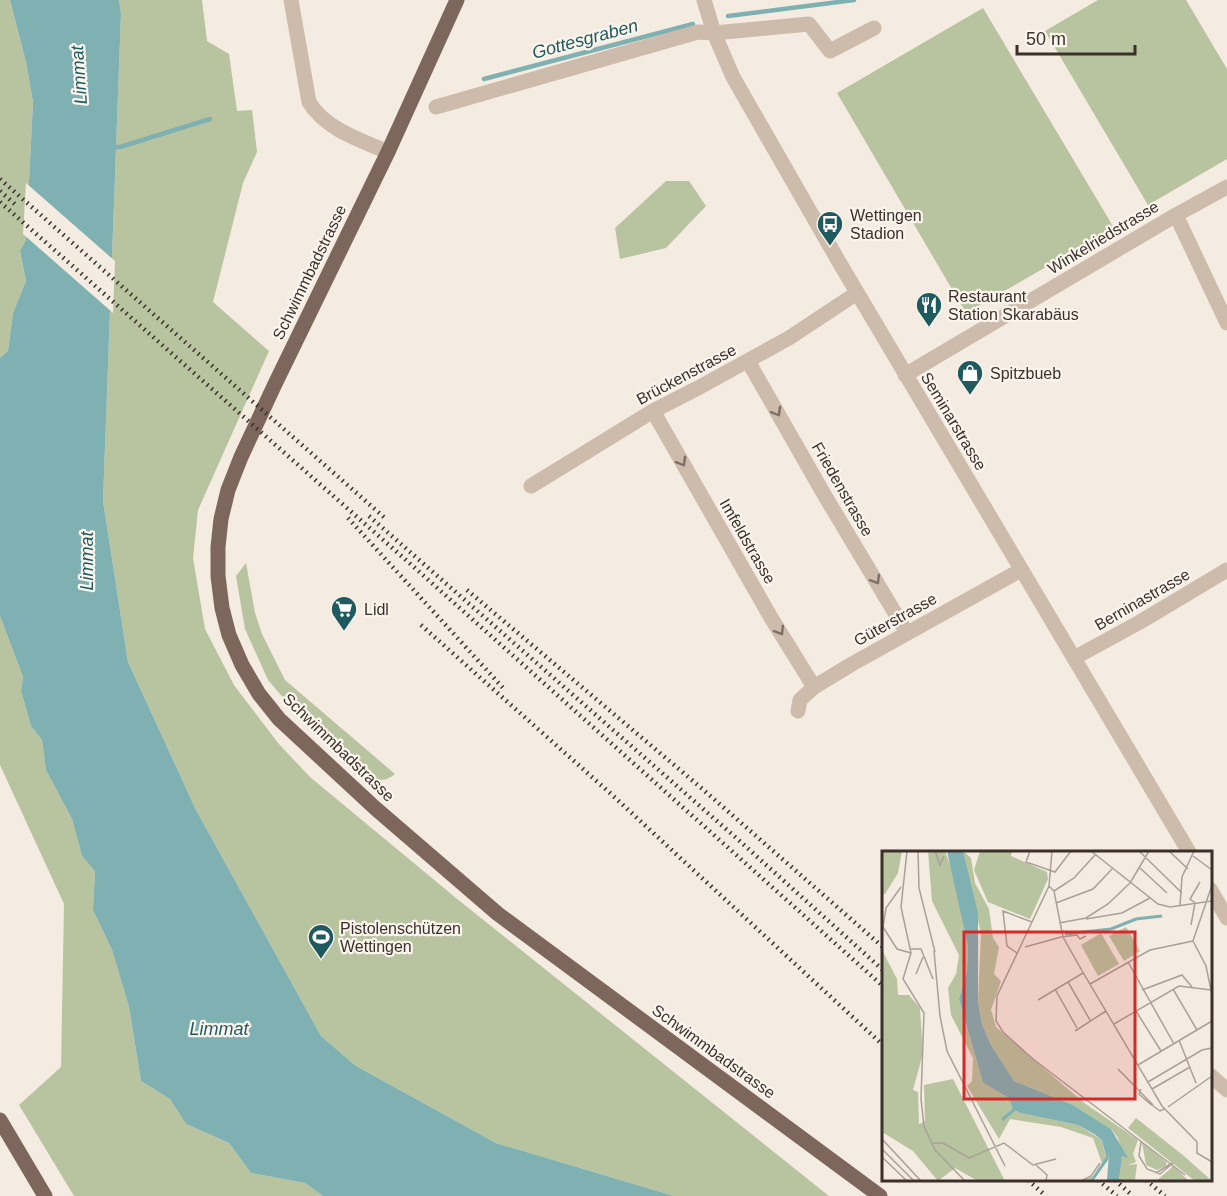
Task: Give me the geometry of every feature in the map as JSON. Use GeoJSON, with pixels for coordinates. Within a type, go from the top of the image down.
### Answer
{"type":"FeatureCollection","features":[{"type":"Feature","properties":{"kind":"main road","name":"Schwimmbadstrasse"},"geometry":{"type":"LineString","coordinates":[[458,0],[388,152],[275,384],[228,490],[221,519],[218,576],[229,635],[242,665],[259,694],[279,719],[366,800],[498,914],[880,1196]]}},
{"type":"Feature","properties":{"kind":"main road"},"geometry":{"type":"LineString","coordinates":[[0,1120],[45,1196]]}},
{"type":"Feature","properties":{"kind":"street"},"geometry":{"type":"LineString","coordinates":[[291,0],[309,102],[314,112],[337,129],[388,152]]}},
{"type":"Feature","properties":{"kind":"street","name":"Seminarstrasse"},"geometry":{"type":"LineString","coordinates":[[704,0],[714,33],[733,77],[905,375],[1188,851]]}},
{"type":"Feature","properties":{"kind":"street"},"geometry":{"type":"LineString","coordinates":[[436,107],[698,32],[714,33],[809,24],[830,51],[874,28]]}},
{"type":"Feature","properties":{"kind":"street","name":"Winkelriedstrasse"},"geometry":{"type":"LineString","coordinates":[[905,375],[1227,187]]}},
{"type":"Feature","properties":{"kind":"street"},"geometry":{"type":"LineString","coordinates":[[1176,215],[1227,323]]}},
{"type":"Feature","properties":{"kind":"street","name":"Brückenstrasse"},"geometry":{"type":"LineString","coordinates":[[531,486],[653,411],[789,338],[857,293]]}},
{"type":"Feature","properties":{"kind":"street","name":"Friedenstrasse"},"geometry":{"type":"LineString","coordinates":[[748,361],[907,633]]}},
{"type":"Feature","properties":{"kind":"street","name":"Imfeldstrasse"},"geometry":{"type":"LineString","coordinates":[[653,411],[814,687]]}},
{"type":"Feature","properties":{"kind":"street","name":"Güterstrasse"},"geometry":{"type":"LineString","coordinates":[[798,711],[800,700],[814,687],[1021,570]]}},
{"type":"Feature","properties":{"kind":"street","name":"Berninastrasse"},"geometry":{"type":"LineString","coordinates":[[1074,658],[1227,570]]}},
{"type":"Feature","properties":{"kind":"street"},"geometry":{"type":"LineString","coordinates":[[1212,892],[1227,918]]}},
{"type":"Feature","properties":{"kind":"street"},"geometry":{"type":"LineString","coordinates":[[1212,1077],[1227,1090]]}},
{"type":"Feature","properties":{"kind":"green space"},"geometry":{"type":"Polygon","coordinates":[[[0,0],[10,0],[26,62],[33,102],[26,240],[20,252],[26,281],[13,313],[8,351],[0,358],[0,0]]]}},
{"type":"Feature","properties":{"kind":"green space"},"geometry":{"type":"Polygon","coordinates":[[[119,0],[202,0],[207,41],[229,54],[237,111],[252,110],[257,152],[243,183],[213,302],[269,351],[198,510],[193,558],[205,629],[234,685],[278,743],[310,777],[456,898],[829,1196],[674,1196],[496,1143],[356,1066],[321,1036],[196,810],[128,662],[103,501],[121,13],[119,0]]]}},
{"type":"Feature","properties":{"kind":"green space"},"geometry":{"type":"Polygon","coordinates":[[[1098,0],[1186,0],[1227,69],[1227,159],[1148,205],[1045,31],[1098,0]]]}},
{"type":"Feature","properties":{"kind":"green space"},"geometry":{"type":"Polygon","coordinates":[[[983,8],[1114,228],[966,313],[837,93],[983,8]]]}},
{"type":"Feature","properties":{"kind":"green space"},"geometry":{"type":"Polygon","coordinates":[[[666,181],[689,181],[706,206],[666,248],[620,259],[615,228],[666,181]]]}},
{"type":"Feature","properties":{"kind":"green space"},"geometry":{"type":"Polygon","coordinates":[[[246,563],[255,613],[262,634],[285,680],[395,774],[383,780],[371,778],[291,707],[268,680],[245,629],[236,576],[246,563]]]}},
{"type":"Feature","properties":{"kind":"green space"},"geometry":{"type":"Polygon","coordinates":[[[0,616],[23,677],[21,691],[31,726],[42,740],[46,770],[72,819],[82,856],[95,870],[93,910],[112,950],[129,1007],[141,1081],[170,1099],[186,1124],[229,1143],[251,1173],[305,1183],[323,1196],[74,1196],[19,1105],[61,1067],[64,904],[0,765],[0,616]]]}},
{"type":"Feature","properties":{"kind":"water","name":"Limmat"},"geometry":{"type":"Polygon","coordinates":[[[10,0],[119,0],[121,13],[103,501],[128,662],[196,810],[321,1036],[356,1066],[496,1143],[674,1196],[323,1196],[305,1183],[251,1173],[229,1143],[186,1124],[170,1099],[141,1081],[129,1007],[112,950],[93,910],[95,871],[82,856],[72,819],[46,770],[42,740],[31,726],[21,691],[23,677],[0,616],[0,358],[8,351],[13,313],[26,281],[20,251],[26,240],[33,102],[26,62],[10,0]]]}},
{"type":"Feature","properties":{"kind":"pier"},"geometry":{"type":"Polygon","coordinates":[[[26,183],[115,261],[113,313],[23,234],[26,183]]]}},
{"type":"Feature","properties":{"kind":"waterway","name":"Gottesgraben"},"geometry":{"type":"LineString","coordinates":[[728,16],[854,0]]}},
{"type":"Feature","properties":{"kind":"waterway","name":"Gottesgraben"},"geometry":{"type":"LineString","coordinates":[[484,79],[693,24]]}},
{"type":"Feature","properties":{"kind":"waterway","name":"Gottesgraben"},"geometry":{"type":"LineString","coordinates":[[112,147],[120,147],[210,119]]}},
{"type":"Feature","properties":{"kind":"railway"},"geometry":{"type":"LineString","coordinates":[[0,179],[386,519]]}},
{"type":"Feature","properties":{"kind":"railway"},"geometry":{"type":"LineString","coordinates":[[0,191],[16,205]]}},
{"type":"Feature","properties":{"kind":"railway"},"geometry":{"type":"LineString","coordinates":[[0,202],[415,568],[882,985]]}},
{"type":"Feature","properties":{"kind":"railway"},"geometry":{"type":"LineString","coordinates":[[369,516],[734,836],[882,969]]}},
{"type":"Feature","properties":{"kind":"railway"},"geometry":{"type":"LineString","coordinates":[[348,518],[504,689]]}},
{"type":"Feature","properties":{"kind":"railway"},"geometry":{"type":"LineString","coordinates":[[467,590],[699,786],[882,946]]}},
{"type":"Feature","properties":{"kind":"railway"},"geometry":{"type":"LineString","coordinates":[[421,625],[610,793],[882,1044]]}},
{"type":"Feature","properties":{"kind":"railway"},"geometry":{"type":"LineString","coordinates":[[1029,1181],[1046,1196]]}},
{"type":"Feature","properties":{"kind":"railway"},"geometry":{"type":"LineString","coordinates":[[1099,1181],[1117,1196]]}},
{"type":"Feature","properties":{"kind":"railway"},"geometry":{"type":"LineString","coordinates":[[1116,1181],[1133,1196]]}},
{"type":"Feature","properties":{"kind":"railway"},"geometry":{"type":"LineString","coordinates":[[1147,1181],[1165,1196]]}},
{"type":"Feature","properties":{"kind":"place","name":"Wettingen Stadion"},"geometry":{"type":"Point","coordinates":[830,247]}},
{"type":"Feature","properties":{"kind":"place","name":"Restaurant Station Skarabäus"},"geometry":{"type":"Point","coordinates":[929,328]}},
{"type":"Feature","properties":{"kind":"place","name":"Spitzbueb"},"geometry":{"type":"Point","coordinates":[970,396]}},
{"type":"Feature","properties":{"kind":"place","name":"Lidl"},"geometry":{"type":"Point","coordinates":[344,632]}},
{"type":"Feature","properties":{"kind":"place","name":"Pistolenschützen Wettingen"},"geometry":{"type":"Point","coordinates":[321,960]}}]}
